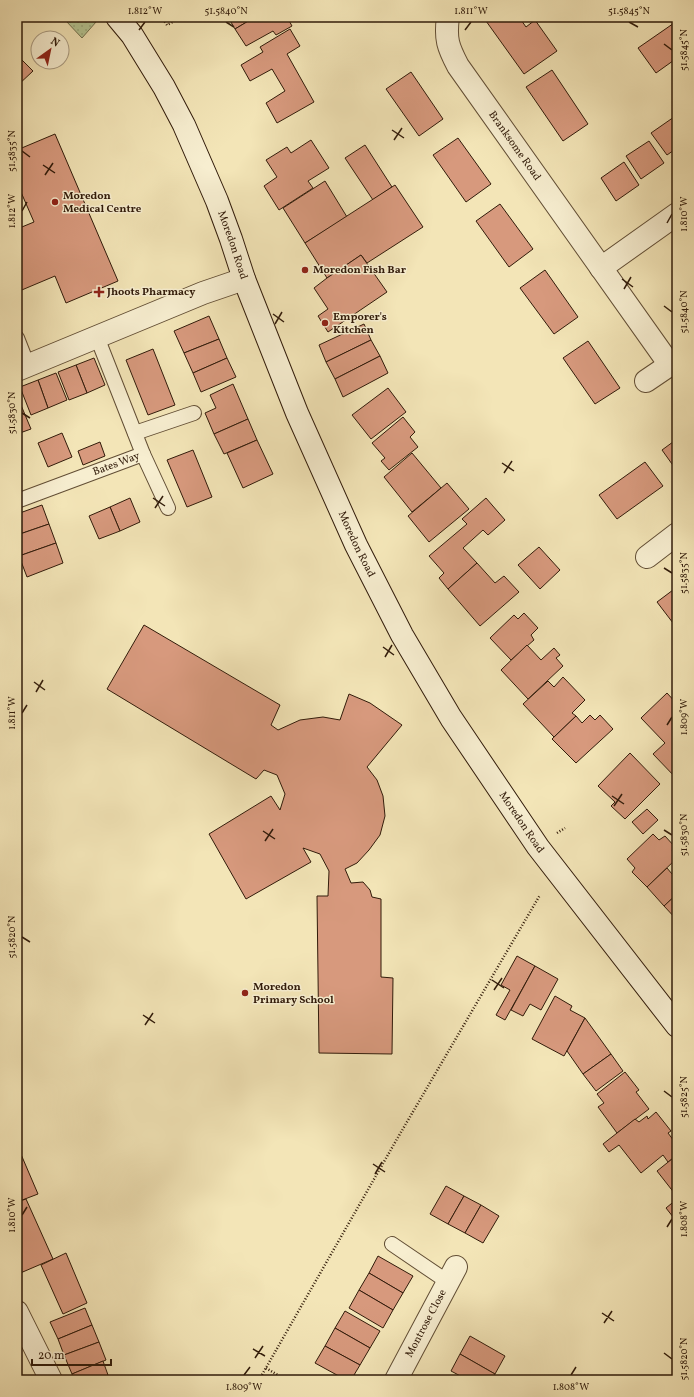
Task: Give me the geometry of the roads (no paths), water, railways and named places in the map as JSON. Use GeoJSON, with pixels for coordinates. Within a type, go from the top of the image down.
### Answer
{"type":"FeatureCollection","features":[{"type":"Feature","properties":{"kind":"street","name":"Moredon Road"},"geometry":{"type":"LineString","coordinates":[[117,17],[132,36],[164,87],[184,125],[217,201],[244,279],[297,413],[356,545],[402,635],[451,718],[538,847],[677,1026]]}},
{"type":"Feature","properties":{"kind":"street","name":"Branksome Road"},"geometry":{"type":"LineString","coordinates":[[448,17],[447,38],[449,50],[458,66],[601,268],[674,362],[646,381]]}},
{"type":"Feature","properties":{"kind":"street"},"geometry":{"type":"LineString","coordinates":[[601,268],[677,214]]}},
{"type":"Feature","properties":{"kind":"street"},"geometry":{"type":"LineString","coordinates":[[22,368],[203,293],[244,279]]}},
{"type":"Feature","properties":{"kind":"street"},"geometry":{"type":"LineString","coordinates":[[647,557],[677,534]]}},
{"type":"Feature","properties":{"kind":"street","name":"Montrose Close"},"geometry":{"type":"LineString","coordinates":[[396,1380],[452,1274]]}},
{"type":"Feature","properties":{"kind":"street"},"geometry":{"type":"LineString","coordinates":[[17,1312],[50,1380]]}},
{"type":"Feature","properties":{"kind":"lane","name":"Bates Way"},"geometry":{"type":"LineString","coordinates":[[17,501],[143,454],[97,337]]}},
{"type":"Feature","properties":{"kind":"lane"},"geometry":{"type":"LineString","coordinates":[[17,338],[22,368]]}},
{"type":"Feature","properties":{"kind":"lane"},"geometry":{"type":"LineString","coordinates":[[135,433],[194,413]]}},
{"type":"Feature","properties":{"kind":"lane"},"geometry":{"type":"LineString","coordinates":[[143,454],[168,508]]}},
{"type":"Feature","properties":{"kind":"lane"},"geometry":{"type":"LineString","coordinates":[[392,1244],[452,1274]]}},
{"type":"Feature","properties":{"kind":"place","name":"Moredon Medical Centre"},"geometry":{"type":"Point","coordinates":[55,202]}},
{"type":"Feature","properties":{"kind":"place","name":"Moredon Fish Bar"},"geometry":{"type":"Point","coordinates":[305,270]}},
{"type":"Feature","properties":{"kind":"place","name":"Jhoots Pharmacy"},"geometry":{"type":"Point","coordinates":[99,292]}},
{"type":"Feature","properties":{"kind":"place","name":"Emporer's Kitchen"},"geometry":{"type":"Point","coordinates":[325,323]}},
{"type":"Feature","properties":{"kind":"place","name":"Moredon Primary School"},"geometry":{"type":"Point","coordinates":[245,993]}}]}
